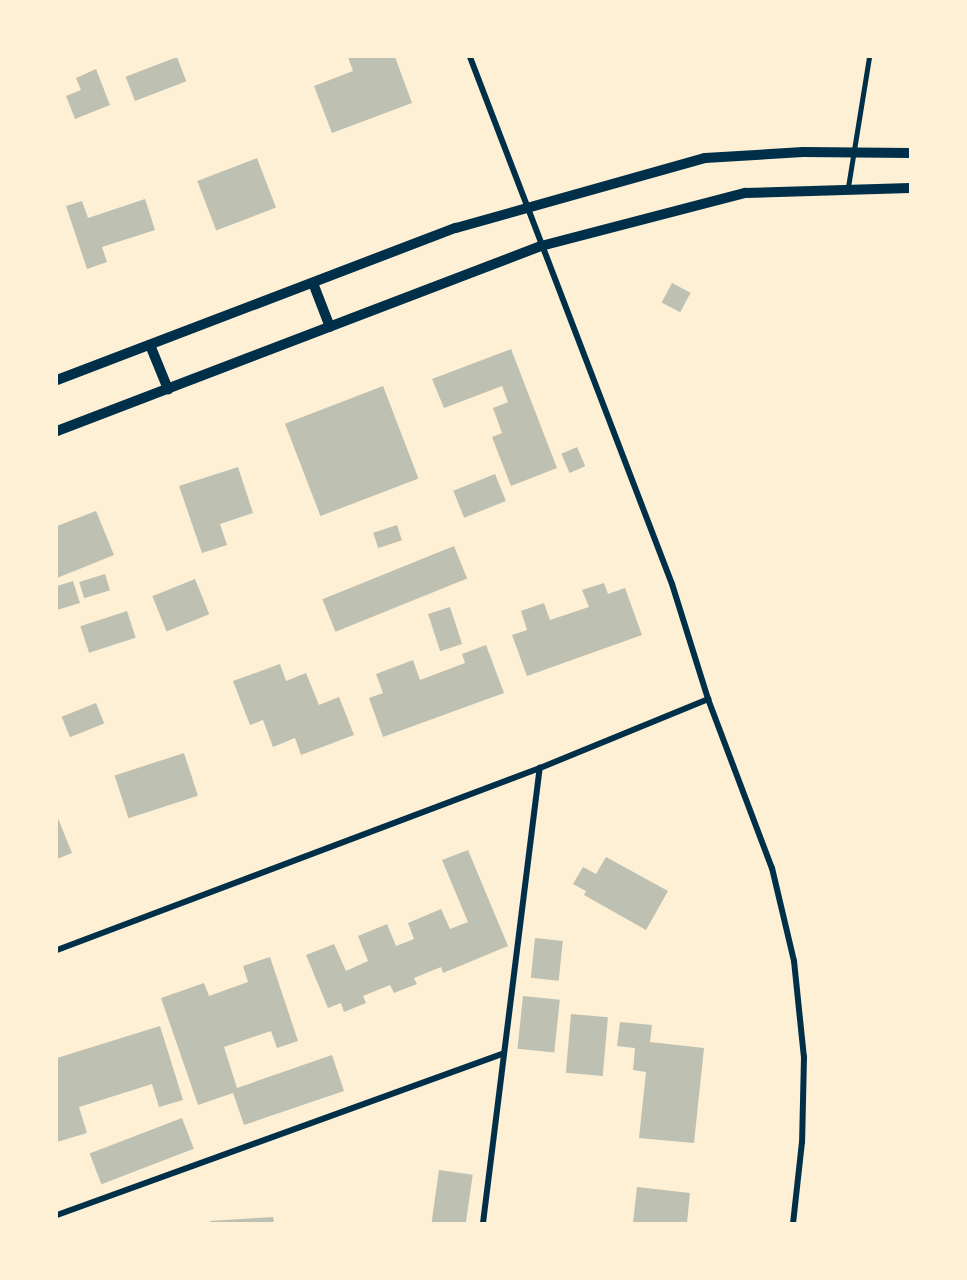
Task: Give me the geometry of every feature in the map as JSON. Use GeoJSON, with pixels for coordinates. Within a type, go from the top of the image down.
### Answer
{"type":"FeatureCollection","features":[{"type":"Feature","properties":{"kind":"street"},"geometry":{"type":"LineString","coordinates":[[470,57],[672,584],[708,699],[772,868],[795,961],[804,1058],[802,1142],[793,1223]]}},
{"type":"Feature","properties":{"kind":"street"},"geometry":{"type":"LineString","coordinates":[[57,380],[456,228],[705,158],[854,152],[910,153]]}},
{"type":"Feature","properties":{"kind":"street"},"geometry":{"type":"LineString","coordinates":[[57,431],[541,246],[745,193],[848,187],[910,188]]}},
{"type":"Feature","properties":{"kind":"street"},"geometry":{"type":"LineString","coordinates":[[313,283],[330,327]]}},
{"type":"Feature","properties":{"kind":"street"},"geometry":{"type":"LineString","coordinates":[[150,345],[168,389]]}},
{"type":"Feature","properties":{"kind":"street"},"geometry":{"type":"LineString","coordinates":[[57,950],[540,768],[708,699]]}},
{"type":"Feature","properties":{"kind":"street"},"geometry":{"type":"LineString","coordinates":[[483,1223],[540,768]]}},
{"type":"Feature","properties":{"kind":"street"},"geometry":{"type":"LineString","coordinates":[[57,1215],[504,1053]]}},
{"type":"Feature","properties":{"kind":"lane"},"geometry":{"type":"LineString","coordinates":[[848,187],[869,57]]}},
{"type":"Feature","properties":{"kind":"building"},"geometry":{"type":"Polygon","coordinates":[[[177,57],[186,81],[135,101],[126,77],[177,57]]]}},
{"type":"Feature","properties":{"kind":"building"},"geometry":{"type":"Polygon","coordinates":[[[348,57],[395,57],[412,103],[332,133],[314,86],[353,71],[348,57]]]}},
{"type":"Feature","properties":{"kind":"building"},"geometry":{"type":"Polygon","coordinates":[[[96,69],[110,105],[75,119],[66,96],[81,90],[76,78],[96,69]]]}},
{"type":"Feature","properties":{"kind":"building"},"geometry":{"type":"Polygon","coordinates":[[[257,158],[276,207],[216,230],[197,181],[257,158]]]}},
{"type":"Feature","properties":{"kind":"building"},"geometry":{"type":"Polygon","coordinates":[[[145,199],[155,230],[102,247],[107,262],[87,269],[66,206],[82,201],[88,218],[145,199]]]}},
{"type":"Feature","properties":{"kind":"building"},"geometry":{"type":"Polygon","coordinates":[[[672,283],[691,293],[680,312],[662,302],[672,283]]]}},
{"type":"Feature","properties":{"kind":"building"},"geometry":{"type":"Polygon","coordinates":[[[511,349],[557,468],[511,486],[492,437],[502,433],[493,408],[508,402],[502,386],[444,408],[432,379],[511,349]]]}},
{"type":"Feature","properties":{"kind":"building"},"geometry":{"type":"Polygon","coordinates":[[[383,386],[418,478],[320,516],[285,424],[383,386]]]}},
{"type":"Feature","properties":{"kind":"building"},"geometry":{"type":"Polygon","coordinates":[[[577,447],[585,466],[570,473],[561,454],[577,447]]]}},
{"type":"Feature","properties":{"kind":"building"},"geometry":{"type":"Polygon","coordinates":[[[238,467],[253,513],[220,524],[227,545],[202,553],[179,486],[238,467]]]}},
{"type":"Feature","properties":{"kind":"building"},"geometry":{"type":"Polygon","coordinates":[[[495,474],[506,501],[464,518],[453,491],[495,474]]]}},
{"type":"Feature","properties":{"kind":"building"},"geometry":{"type":"Polygon","coordinates":[[[96,511],[114,555],[57,578],[57,526],[96,511]]]}},
{"type":"Feature","properties":{"kind":"building"},"geometry":{"type":"Polygon","coordinates":[[[397,525],[402,540],[378,548],[373,533],[397,525]]]}},
{"type":"Feature","properties":{"kind":"building"},"geometry":{"type":"Polygon","coordinates":[[[454,546],[467,578],[335,632],[322,599],[454,546]]]}},
{"type":"Feature","properties":{"kind":"building"},"geometry":{"type":"Polygon","coordinates":[[[105,574],[110,590],[84,598],[79,582],[105,574]]]}},
{"type":"Feature","properties":{"kind":"building"},"geometry":{"type":"Polygon","coordinates":[[[195,579],[209,614],[167,631],[152,596],[195,579]]]}},
{"type":"Feature","properties":{"kind":"building"},"geometry":{"type":"Polygon","coordinates":[[[73,581],[80,603],[57,610],[57,586],[73,581]]]}},
{"type":"Feature","properties":{"kind":"building"},"geometry":{"type":"Polygon","coordinates":[[[604,583],[608,594],[625,588],[642,635],[527,676],[512,635],[527,630],[521,611],[544,603],[550,620],[589,607],[582,590],[604,583]]]}},
{"type":"Feature","properties":{"kind":"building"},"geometry":{"type":"Polygon","coordinates":[[[450,607],[462,644],[440,651],[428,614],[450,607]]]}},
{"type":"Feature","properties":{"kind":"building"},"geometry":{"type":"Polygon","coordinates":[[[127,611],[136,638],[89,653],[80,626],[127,611]]]}},
{"type":"Feature","properties":{"kind":"building"},"geometry":{"type":"Polygon","coordinates":[[[486,645],[504,693],[383,737],[369,698],[383,693],[376,674],[413,660],[420,680],[465,663],[462,654],[486,645]]]}},
{"type":"Feature","properties":{"kind":"building"},"geometry":{"type":"Polygon","coordinates":[[[280,664],[286,681],[306,673],[319,705],[339,697],[354,735],[301,755],[295,738],[273,747],[263,720],[250,725],[233,681],[280,664]]]}},
{"type":"Feature","properties":{"kind":"building"},"geometry":{"type":"Polygon","coordinates":[[[96,703],[104,723],[70,737],[62,717],[96,703]]]}},
{"type":"Feature","properties":{"kind":"building"},"geometry":{"type":"Polygon","coordinates":[[[184,753],[198,796],[128,818],[115,776],[184,753]]]}},
{"type":"Feature","properties":{"kind":"building"},"geometry":{"type":"Polygon","coordinates":[[[57,816],[72,853],[57,859],[57,816]]]}},
{"type":"Feature","properties":{"kind":"building"},"geometry":{"type":"Polygon","coordinates":[[[468,850],[508,946],[443,973],[441,967],[414,978],[417,984],[394,993],[390,985],[363,996],[366,1003],[344,1012],[341,1003],[328,1008],[306,955],[334,944],[346,971],[368,961],[358,936],[387,924],[396,946],[414,939],[408,923],[441,909],[450,929],[468,922],[442,860],[468,850]]]}},
{"type":"Feature","properties":{"kind":"building"},"geometry":{"type":"Polygon","coordinates":[[[606,857],[668,891],[646,930],[584,895],[586,891],[573,884],[583,867],[596,874],[606,857]]]}},
{"type":"Feature","properties":{"kind":"building"},"geometry":{"type":"Polygon","coordinates":[[[535,938],[563,941],[559,981],[531,978],[535,938]]]}},
{"type":"Feature","properties":{"kind":"building"},"geometry":{"type":"Polygon","coordinates":[[[270,957],[298,1041],[277,1048],[271,1031],[224,1047],[237,1088],[332,1055],[344,1091],[244,1125],[233,1093],[198,1105],[161,998],[204,983],[209,996],[248,982],[243,966],[270,957]]]}},
{"type":"Feature","properties":{"kind":"building"},"geometry":{"type":"Polygon","coordinates":[[[523,996],[560,1000],[554,1053],[517,1049],[523,996]]]}},
{"type":"Feature","properties":{"kind":"building"},"geometry":{"type":"Polygon","coordinates":[[[571,1014],[608,1017],[603,1076],[566,1073],[571,1014]]]}},
{"type":"Feature","properties":{"kind":"building"},"geometry":{"type":"Polygon","coordinates":[[[620,1022],[652,1025],[650,1042],[704,1048],[694,1143],[639,1138],[646,1072],[633,1070],[635,1048],[617,1046],[620,1022]]]}},
{"type":"Feature","properties":{"kind":"building"},"geometry":{"type":"Polygon","coordinates":[[[160,1026],[183,1100],[159,1107],[152,1084],[79,1107],[87,1133],[57,1142],[57,1058],[160,1026]]]}},
{"type":"Feature","properties":{"kind":"building"},"geometry":{"type":"Polygon","coordinates":[[[182,1118],[194,1149],[101,1184],[90,1153],[182,1118]]]}},
{"type":"Feature","properties":{"kind":"building"},"geometry":{"type":"Polygon","coordinates":[[[439,1170],[473,1175],[466,1223],[432,1222],[439,1170]]]}},
{"type":"Feature","properties":{"kind":"building"},"geometry":{"type":"Polygon","coordinates":[[[637,1187],[690,1193],[687,1223],[633,1223],[637,1187]]]}},
{"type":"Feature","properties":{"kind":"building"},"geometry":{"type":"Polygon","coordinates":[[[273,1217],[274,1223],[210,1223],[210,1221],[273,1217]]]}}]}
